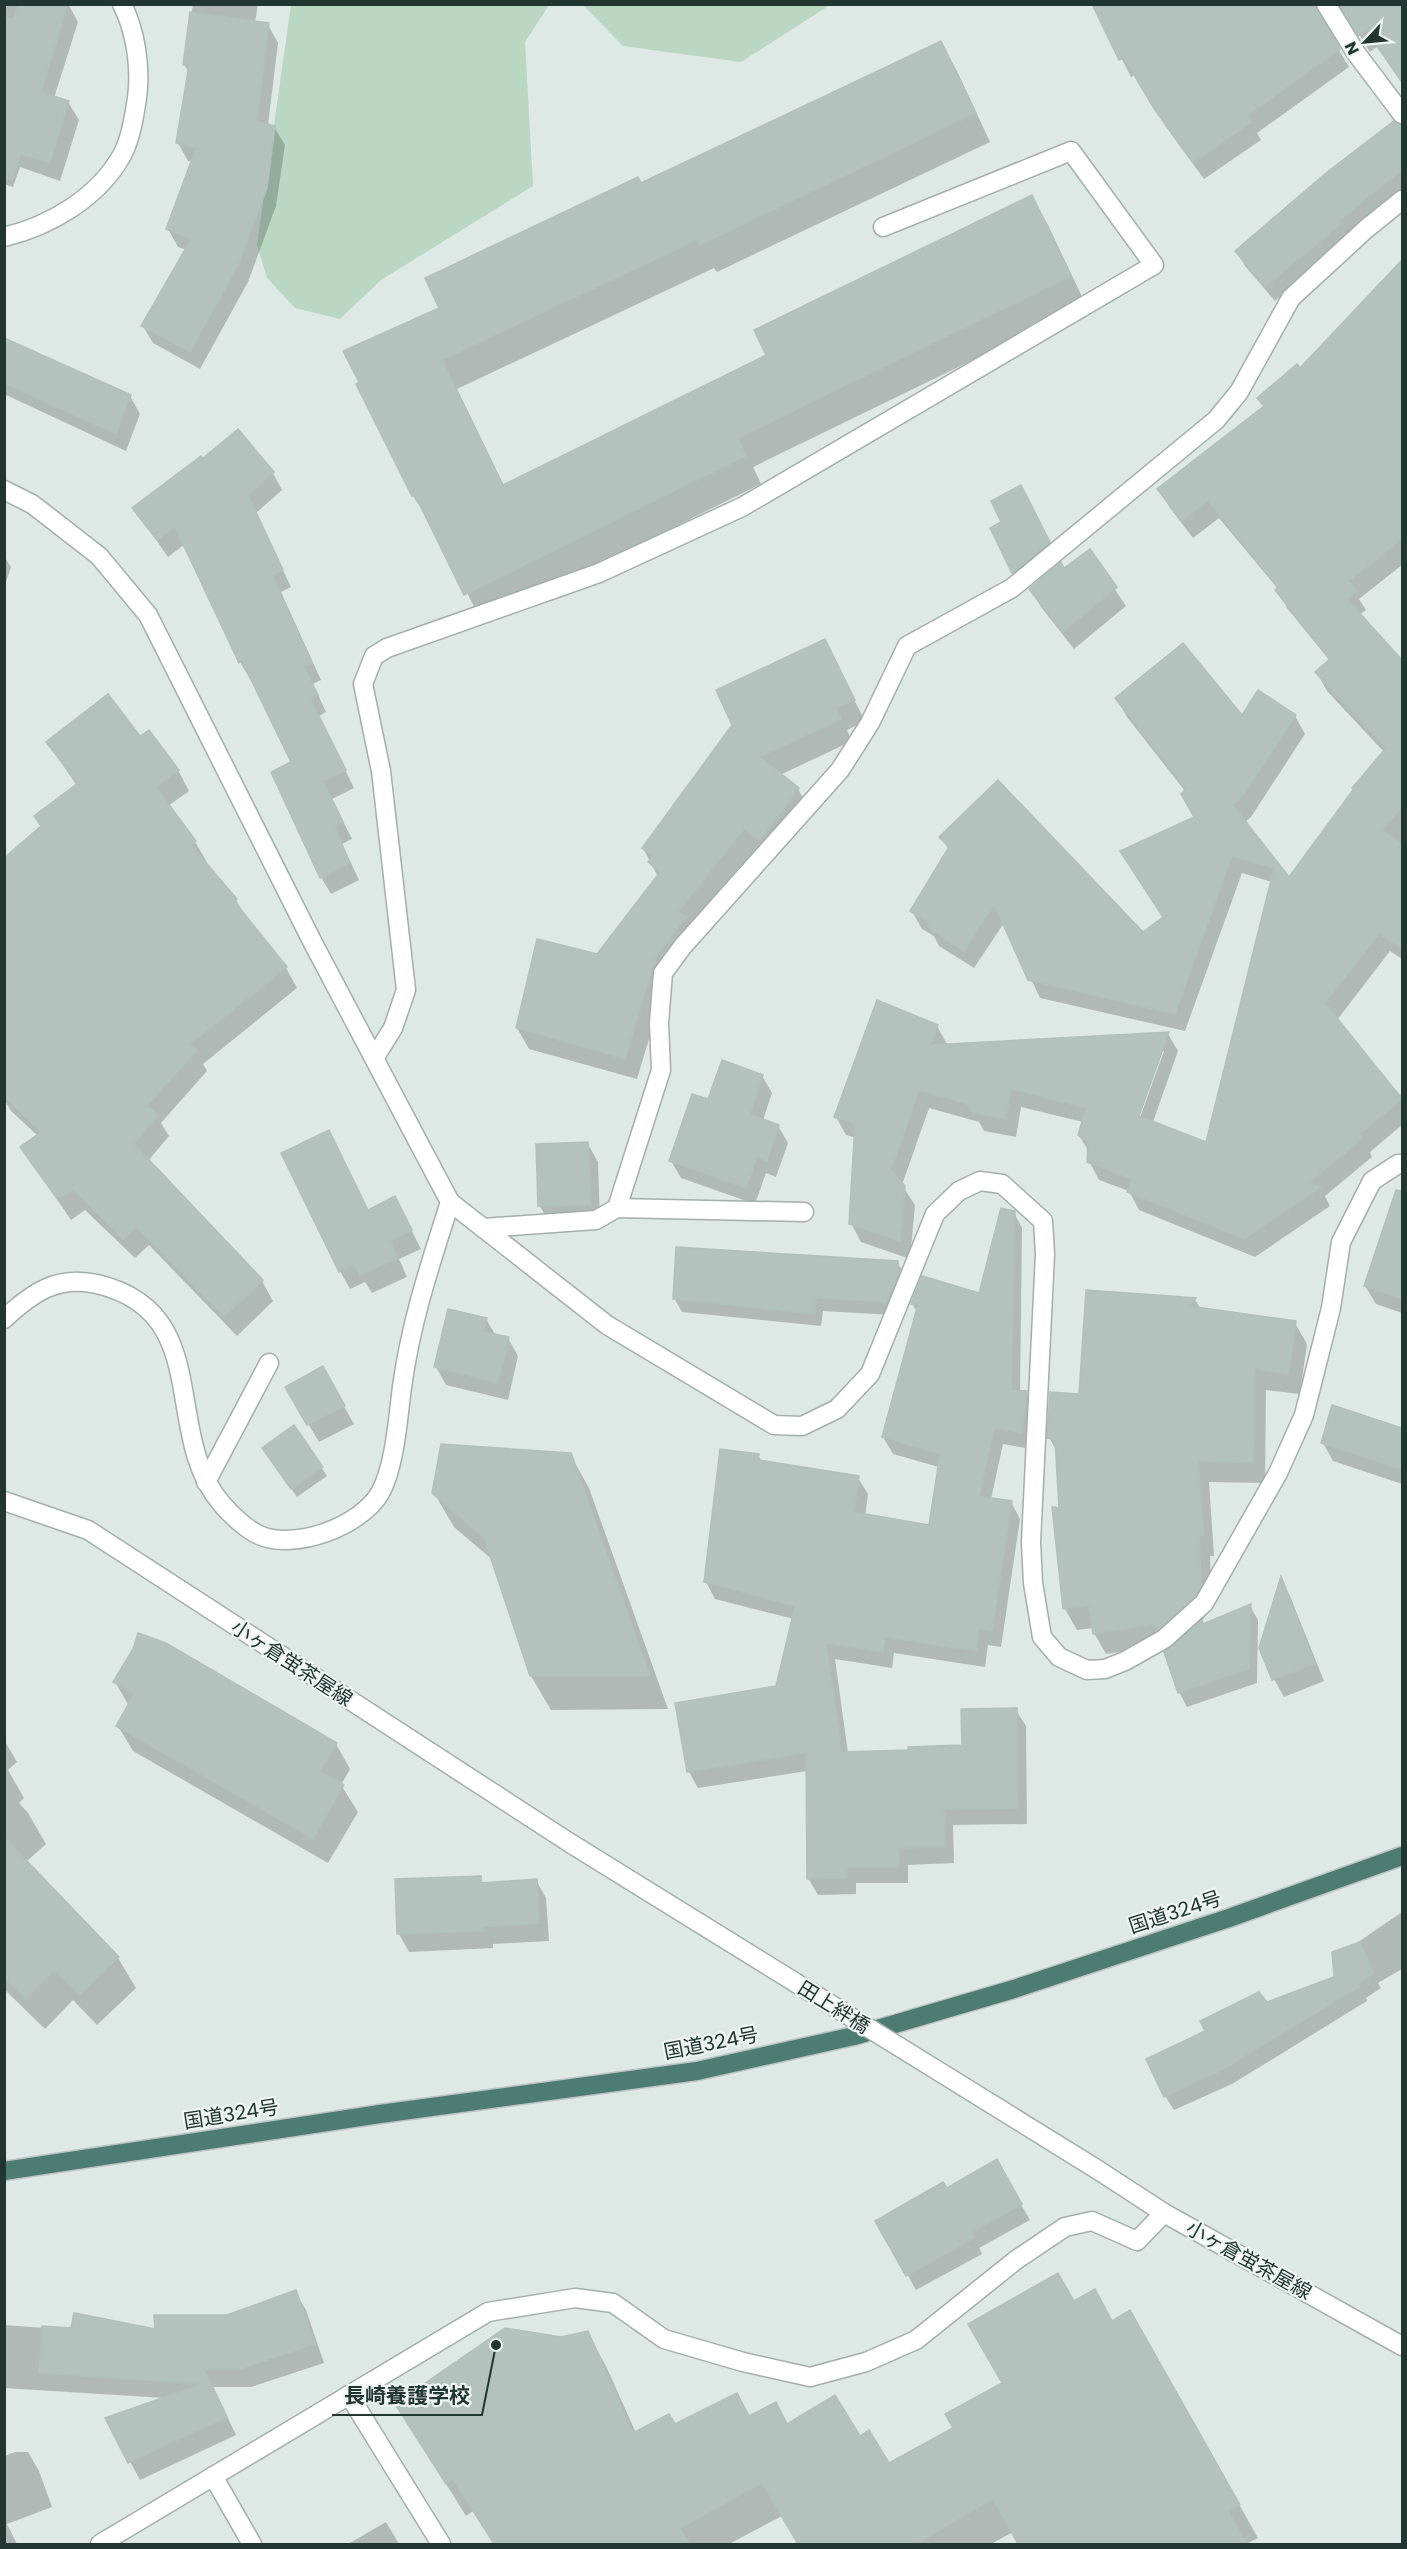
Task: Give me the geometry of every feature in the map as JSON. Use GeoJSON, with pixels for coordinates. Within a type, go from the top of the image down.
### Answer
{"type":"FeatureCollection","features":[{"type":"Feature","properties":{"kind":"highway","name":"国道324号"},"geometry":{"type":"LineString","coordinates":[[4,2171],[380,2114],[698,2071],[731,2064],[854,2036],[1014,1989],[1230,1918],[1402,1856]]}},
{"type":"Feature","properties":{"kind":"street"},"geometry":{"type":"LineString","coordinates":[[4,237],[39,225],[74,207],[103,180],[122,155],[133,125],[140,79],[136,47],[122,4]]}},
{"type":"Feature","properties":{"kind":"street"},"geometry":{"type":"LineString","coordinates":[[1326,4],[1356,53],[1402,114]]}},
{"type":"Feature","properties":{"kind":"street"},"geometry":{"type":"LineString","coordinates":[[375,1057],[393,1028],[406,990],[381,771],[363,684],[375,656],[387,648],[599,573],[742,507],[1154,265],[1071,151],[883,227]]}},
{"type":"Feature","properties":{"kind":"street"},"geometry":{"type":"LineString","coordinates":[[616,1208],[661,1070],[659,1023],[663,973],[683,946],[840,770],[870,723],[907,646],[1012,588],[1216,420],[1239,392],[1291,298],[1365,229],[1402,200]]}},
{"type":"Feature","properties":{"kind":"street"},"geometry":{"type":"LineString","coordinates":[[4,490],[32,504],[99,556],[148,615],[314,943],[450,1202],[607,1325],[774,1425],[802,1426],[837,1409],[870,1374],[935,1214],[959,1191],[980,1181],[1002,1184],[1043,1221],[1045,1254],[1031,1542],[1033,1583],[1042,1637],[1059,1657],[1087,1670],[1105,1670],[1164,1639],[1204,1603],[1278,1473],[1304,1415],[1331,1308],[1341,1242],[1372,1181],[1398,1164],[1402,1164]]}},
{"type":"Feature","properties":{"kind":"street"},"geometry":{"type":"LineString","coordinates":[[4,1319],[24,1301],[53,1284],[83,1281],[110,1287],[130,1298],[150,1313],[167,1334],[178,1360],[194,1449],[206,1482],[221,1504],[260,1535],[290,1541],[314,1536],[340,1526],[364,1511],[380,1493],[392,1459],[407,1348],[417,1306],[450,1202]]}},
{"type":"Feature","properties":{"kind":"street"},"geometry":{"type":"LineString","coordinates":[[483,1228],[596,1220],[616,1208],[804,1212]]}},
{"type":"Feature","properties":{"kind":"street"},"geometry":{"type":"LineString","coordinates":[[206,1482],[269,1363]]}},
{"type":"Feature","properties":{"kind":"street","name":"小ヶ倉蛍茶屋線"},"geometry":{"type":"LineString","coordinates":[[4,1502],[88,1530],[570,1843]]}},
{"type":"Feature","properties":{"kind":"street","name":"田上絆橋"},"geometry":{"type":"LineString","coordinates":[[570,1843],[1098,2170]]}},
{"type":"Feature","properties":{"kind":"street","name":"小ヶ倉蛍茶屋線"},"geometry":{"type":"LineString","coordinates":[[1098,2170],[1164,2213],[1402,2346]]}},
{"type":"Feature","properties":{"kind":"street"},"geometry":{"type":"LineString","coordinates":[[100,2544],[488,2312],[575,2298],[613,2303],[664,2339],[743,2362],[810,2377],[866,2362],[916,2340],[1023,2255],[1065,2227],[1092,2222],[1137,2241],[1164,2213]]}},
{"type":"Feature","properties":{"kind":"street"},"geometry":{"type":"LineString","coordinates":[[349,2394],[441,2544]]}},
{"type":"Feature","properties":{"kind":"street"},"geometry":{"type":"LineString","coordinates":[[213,2476],[252,2544]]}},
{"type":"Feature","properties":{"kind":"green space"},"geometry":{"type":"Polygon","coordinates":[[[291,5],[549,5],[525,42],[533,186],[381,280],[340,319],[295,308],[267,278],[257,245],[291,5]]]}},
{"type":"Feature","properties":{"kind":"green space"},"geometry":{"type":"Polygon","coordinates":[[[583,5],[830,5],[741,62],[623,46],[583,5]]]}},
{"type":"Feature","properties":{"kind":"building"},"geometry":{"type":"Polygon","coordinates":[[[18,4],[68,4],[41,92],[69,101],[50,163],[21,154],[12,180],[4,179],[4,17],[14,19],[18,4]]]}},
{"type":"Feature","properties":{"kind":"building"},"geometry":{"type":"Polygon","coordinates":[[[1092,4],[1315,4],[1340,49],[1248,115],[1252,122],[1193,163],[1155,110],[1124,58],[1119,60],[1092,4]]]}},
{"type":"Feature","properties":{"kind":"building"},"geometry":{"type":"Polygon","coordinates":[[[1340,4],[1402,4],[1402,82],[1366,30],[1358,36],[1340,4]]]}},
{"type":"Feature","properties":{"kind":"building"},"geometry":{"type":"Polygon","coordinates":[[[190,12],[269,23],[257,121],[275,126],[267,188],[239,263],[190,352],[141,326],[191,239],[166,229],[196,148],[176,143],[189,65],[183,65],[190,12]]]}},
{"type":"Feature","properties":{"kind":"building"},"geometry":{"type":"Polygon","coordinates":[[[941,41],[976,113],[700,245],[697,240],[442,360],[503,485],[766,355],[754,330],[1032,195],[1071,276],[738,438],[746,456],[464,595],[415,495],[412,496],[356,384],[359,382],[343,351],[439,308],[425,278],[638,177],[641,183],[941,41]]]}},
{"type":"Feature","properties":{"kind":"building"},"geometry":{"type":"Polygon","coordinates":[[[1394,121],[1402,125],[1402,170],[1339,221],[1341,224],[1265,287],[1235,251],[1326,173],[1394,121]]]}},
{"type":"Feature","properties":{"kind":"building"},"geometry":{"type":"Polygon","coordinates":[[[1402,260],[1402,539],[1349,581],[1357,591],[1347,599],[1402,660],[1402,807],[1382,830],[1402,844],[1402,948],[1379,934],[1325,1003],[1402,1099],[1360,1134],[1363,1138],[1309,1183],[1321,1187],[1244,1239],[1127,1192],[1132,1179],[1087,1162],[1088,1143],[1078,1135],[1086,1108],[1011,1089],[1006,1119],[972,1113],[970,1105],[919,1090],[891,1170],[905,1186],[900,1241],[849,1224],[855,1124],[834,1117],[877,1000],[938,1025],[930,1045],[1169,1032],[1139,1116],[1206,1142],[1274,868],[1232,856],[1175,1014],[1028,980],[994,904],[964,951],[927,927],[930,923],[910,911],[949,847],[939,837],[998,780],[1143,932],[1163,917],[1120,851],[1194,817],[1181,794],[1186,789],[1115,698],[1183,643],[1242,715],[1258,690],[1296,715],[1241,798],[1233,805],[1289,877],[1353,790],[1352,788],[1386,748],[1315,672],[1330,659],[1275,590],[1278,587],[1208,501],[1182,521],[1157,489],[1264,406],[1257,398],[1297,364],[1300,368],[1402,260]]]}},
{"type":"Feature","properties":{"kind":"building"},"geometry":{"type":"Polygon","coordinates":[[[4,338],[131,395],[116,434],[4,383],[4,338]]]}},
{"type":"Feature","properties":{"kind":"building"},"geometry":{"type":"Polygon","coordinates":[[[238,429],[274,472],[248,495],[283,570],[272,575],[312,663],[304,667],[318,695],[310,698],[346,770],[323,781],[343,822],[334,826],[350,863],[320,878],[271,772],[291,762],[242,661],[239,663],[175,527],[157,540],[132,508],[201,456],[203,458],[238,429]]]}},
{"type":"Feature","properties":{"kind":"building"},"geometry":{"type":"Polygon","coordinates":[[[1021,485],[1050,542],[1012,573],[990,528],[1001,522],[991,501],[1021,485]]]}},
{"type":"Feature","properties":{"kind":"building"},"geometry":{"type":"Polygon","coordinates":[[[1090,549],[1117,587],[1063,632],[1029,589],[1061,562],[1064,568],[1090,549]]]}},
{"type":"Feature","properties":{"kind":"building"},"geometry":{"type":"Polygon","coordinates":[[[825,639],[855,700],[836,708],[841,719],[760,757],[799,788],[759,841],[744,829],[678,912],[686,917],[655,958],[625,1059],[516,1028],[537,939],[597,954],[660,872],[648,862],[653,856],[642,848],[732,725],[716,690],[825,639]]]}},
{"type":"Feature","properties":{"kind":"building"},"geometry":{"type":"Polygon","coordinates":[[[108,694],[140,736],[149,730],[179,770],[156,787],[196,841],[191,845],[237,899],[234,901],[287,967],[190,1044],[197,1050],[147,1106],[158,1115],[134,1144],[263,1280],[224,1317],[136,1226],[123,1239],[73,1190],[58,1200],[20,1147],[41,1132],[4,1097],[4,858],[41,826],[34,816],[78,783],[46,742],[108,694]]]}},
{"type":"Feature","properties":{"kind":"building"},"geometry":{"type":"Polygon","coordinates":[[[722,1060],[763,1075],[750,1114],[779,1125],[767,1161],[757,1157],[746,1188],[669,1161],[692,1094],[708,1099],[722,1060]]]}},
{"type":"Feature","properties":{"kind":"building"},"geometry":{"type":"Polygon","coordinates":[[[329,1130],[368,1210],[395,1196],[412,1230],[390,1241],[398,1258],[360,1276],[354,1264],[339,1272],[281,1153],[329,1130]]]}},
{"type":"Feature","properties":{"kind":"building"},"geometry":{"type":"Polygon","coordinates":[[[588,1142],[591,1205],[538,1206],[536,1144],[588,1142]]]}},
{"type":"Feature","properties":{"kind":"building"},"geometry":{"type":"Polygon","coordinates":[[[1396,1190],[1402,1191],[1402,1299],[1364,1286],[1396,1190]]]}},
{"type":"Feature","properties":{"kind":"building"},"geometry":{"type":"Polygon","coordinates":[[[1001,1208],[1015,1211],[1011,1390],[1027,1391],[1022,1433],[994,1428],[979,1496],[1012,1501],[992,1631],[979,1629],[976,1651],[885,1637],[883,1652],[826,1643],[842,1752],[908,1750],[908,1747],[962,1745],[961,1709],[1017,1708],[1018,1808],[944,1809],[945,1847],[899,1848],[899,1867],[847,1867],[847,1878],[807,1879],[806,1753],[687,1772],[675,1703],[776,1686],[795,1606],[704,1582],[720,1449],[759,1454],[758,1460],[859,1476],[854,1512],[929,1525],[940,1454],[882,1437],[918,1304],[911,1304],[922,1276],[979,1293],[1001,1208]]]}},
{"type":"Feature","properties":{"kind":"building"},"geometry":{"type":"Polygon","coordinates":[[[676,1247],[898,1261],[898,1268],[901,1269],[887,1302],[816,1298],[815,1314],[673,1299],[676,1247]]]}},
{"type":"Feature","properties":{"kind":"building"},"geometry":{"type":"Polygon","coordinates":[[[1086,1290],[1196,1298],[1189,1306],[1296,1321],[1289,1374],[1255,1369],[1253,1463],[1198,1461],[1204,1535],[1199,1536],[1201,1586],[1195,1596],[1158,1630],[1156,1624],[1093,1634],[1089,1606],[1063,1609],[1052,1507],[1059,1508],[1055,1439],[1047,1438],[1050,1392],[1079,1394],[1086,1290]]]}},
{"type":"Feature","properties":{"kind":"building"},"geometry":{"type":"Polygon","coordinates":[[[448,1309],[487,1318],[484,1332],[509,1337],[498,1383],[434,1367],[448,1309]]]}},
{"type":"Feature","properties":{"kind":"building"},"geometry":{"type":"Polygon","coordinates":[[[323,1366],[345,1406],[307,1425],[285,1387],[323,1366]]]}},
{"type":"Feature","properties":{"kind":"building"},"geometry":{"type":"Polygon","coordinates":[[[1332,1405],[1402,1428],[1402,1470],[1321,1443],[1332,1405]]]}},
{"type":"Feature","properties":{"kind":"building"},"geometry":{"type":"Polygon","coordinates":[[[294,1425],[323,1467],[291,1489],[262,1448],[294,1425]]]}},
{"type":"Feature","properties":{"kind":"building"},"geometry":{"type":"Polygon","coordinates":[[[441,1444],[571,1453],[650,1676],[530,1676],[484,1538],[432,1493],[441,1444]]]}},
{"type":"Feature","properties":{"kind":"building"},"geometry":{"type":"Polygon","coordinates":[[[1281,1576],[1315,1663],[1272,1680],[1259,1648],[1281,1576]]]}},
{"type":"Feature","properties":{"kind":"building"},"geometry":{"type":"Polygon","coordinates":[[[1251,1604],[1249,1669],[1178,1693],[1164,1652],[1202,1620],[1203,1624],[1251,1604]]]}},
{"type":"Feature","properties":{"kind":"building"},"geometry":{"type":"Polygon","coordinates":[[[138,1633],[166,1643],[337,1743],[320,1771],[344,1785],[313,1839],[116,1726],[134,1694],[113,1682],[133,1649],[138,1633]]]}},
{"type":"Feature","properties":{"kind":"building"},"geometry":{"type":"Polygon","coordinates":[[[4,1837],[119,1957],[79,1995],[54,1970],[26,1999],[4,1978],[4,1837]]]}},
{"type":"Feature","properties":{"kind":"building"},"geometry":{"type":"Polygon","coordinates":[[[481,1876],[481,1883],[537,1879],[539,1923],[483,1927],[484,1931],[397,1934],[395,1879],[481,1876]]]}},
{"type":"Feature","properties":{"kind":"building"},"geometry":{"type":"Polygon","coordinates":[[[1360,1942],[1374,1973],[1359,1983],[1360,1986],[1224,2069],[1164,2097],[1146,2059],[1205,2031],[1200,2021],[1259,1992],[1267,2002],[1334,1977],[1332,1952],[1360,1942]]]}},
{"type":"Feature","properties":{"kind":"building"},"geometry":{"type":"Polygon","coordinates":[[[997,2159],[1022,2204],[971,2233],[974,2238],[906,2276],[875,2221],[943,2182],[947,2188],[997,2159]]]}},
{"type":"Feature","properties":{"kind":"building"},"geometry":{"type":"Polygon","coordinates":[[[1058,2273],[1074,2301],[1095,2289],[1112,2321],[1130,2310],[1240,2505],[1228,2511],[1247,2544],[1018,2544],[993,2499],[916,2544],[798,2544],[762,2483],[680,2528],[690,2544],[494,2544],[453,2479],[446,2484],[395,2404],[505,2328],[561,2337],[588,2331],[633,2433],[669,2414],[675,2424],[737,2393],[749,2416],[776,2402],[787,2424],[835,2395],[860,2436],[869,2430],[889,2463],[953,2428],[945,2414],[1002,2383],[968,2324],[1058,2273]]]}},
{"type":"Feature","properties":{"kind":"building"},"geometry":{"type":"Polygon","coordinates":[[[296,2290],[315,2344],[240,2369],[204,2369],[227,2417],[128,2463],[105,2418],[202,2384],[39,2373],[42,2326],[71,2328],[74,2313],[155,2329],[154,2315],[227,2315],[296,2290]]]}},
{"type":"Feature","properties":{"kind":"place","name":"長崎養護学校"},"geometry":{"type":"Point","coordinates":[496,2345]}}]}
